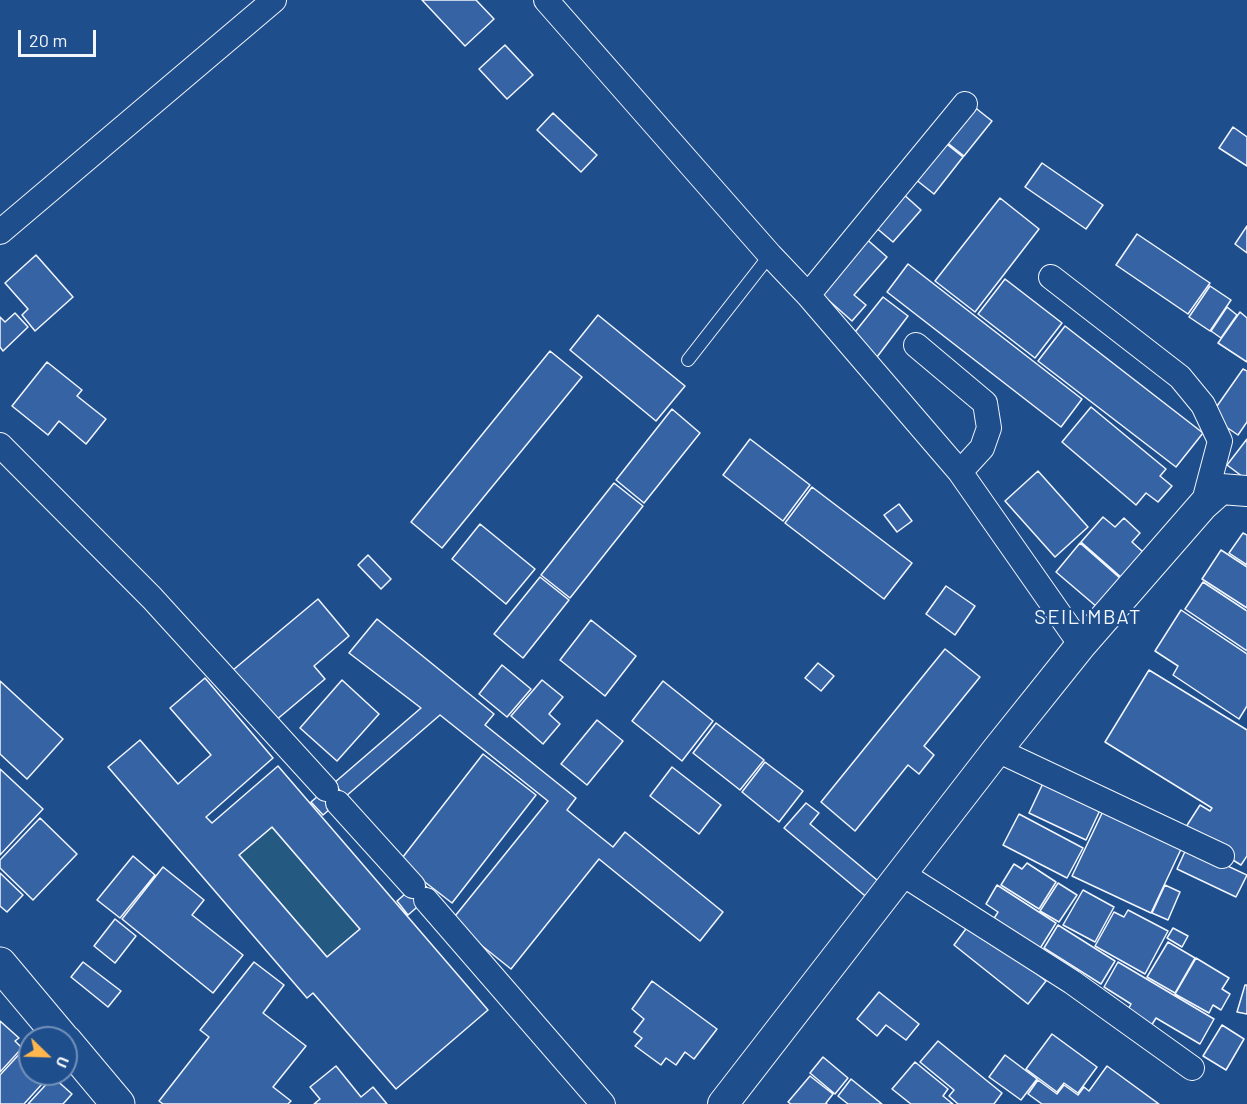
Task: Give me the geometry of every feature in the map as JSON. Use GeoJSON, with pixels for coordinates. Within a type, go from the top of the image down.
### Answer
{"type":"FeatureCollection","features":[{"type":"Feature","properties":{"kind":"main road"},"geometry":{"type":"LineString","coordinates":[[0,964],[52,1026]]}},
{"type":"Feature","properties":{"kind":"main road"},"geometry":{"type":"LineString","coordinates":[[78,1056],[118,1104]]}},
{"type":"Feature","properties":{"kind":"street"},"geometry":{"type":"LineString","coordinates":[[0,232],[274,0]]}},
{"type":"Feature","properties":{"kind":"street"},"geometry":{"type":"LineString","coordinates":[[546,0],[770,255],[808,295],[960,472],[1081,645]]}},
{"type":"Feature","properties":{"kind":"street"},"geometry":{"type":"LineString","coordinates":[[808,295],[965,104]]}},
{"type":"Feature","properties":{"kind":"street"},"geometry":{"type":"LineString","coordinates":[[1051,277],[1180,377],[1203,405],[1220,441],[1203,505]]}},
{"type":"Feature","properties":{"kind":"street"},"geometry":{"type":"LineString","coordinates":[[916,345],[985,403],[988,428],[982,448],[960,472]]}},
{"type":"Feature","properties":{"kind":"street"},"geometry":{"type":"LineString","coordinates":[[0,445],[152,598],[420,893],[603,1104]]}},
{"type":"Feature","properties":{"kind":"street"},"geometry":{"type":"LineString","coordinates":[[723,1104],[1081,645],[1203,505],[1221,489],[1247,491]]}},
{"type":"Feature","properties":{"kind":"street"},"geometry":{"type":"LineString","coordinates":[[997,750],[1222,856]]}},
{"type":"Feature","properties":{"kind":"street"},"geometry":{"type":"LineString","coordinates":[[901,873],[1072,982],[1192,1068]]}},
{"type":"Feature","properties":{"kind":"lane"},"geometry":{"type":"LineString","coordinates":[[688,360],[770,255]]}},
{"type":"Feature","properties":{"kind":"shaded area"},"geometry":{"type":"Polygon","coordinates":[[[272,827],[360,929],[327,957],[239,855],[272,827]]]}},
{"type":"Feature","properties":{"kind":"building"},"geometry":{"type":"Polygon","coordinates":[[[422,0],[476,0],[494,19],[465,46],[422,0]]]}},
{"type":"Feature","properties":{"kind":"building"},"geometry":{"type":"Polygon","coordinates":[[[505,45],[533,75],[507,99],[479,69],[505,45]]]}},
{"type":"Feature","properties":{"kind":"building"},"geometry":{"type":"Polygon","coordinates":[[[968,102],[992,121],[964,156],[940,137],[968,102]]]}},
{"type":"Feature","properties":{"kind":"building"},"geometry":{"type":"Polygon","coordinates":[[[553,113],[597,155],[581,172],[537,130],[553,113]]]}},
{"type":"Feature","properties":{"kind":"building"},"geometry":{"type":"Polygon","coordinates":[[[1233,127],[1247,137],[1247,166],[1219,148],[1233,127]]]}},
{"type":"Feature","properties":{"kind":"building"},"geometry":{"type":"Polygon","coordinates":[[[939,138],[963,157],[934,194],[910,175],[939,138]]]}},
{"type":"Feature","properties":{"kind":"building"},"geometry":{"type":"Polygon","coordinates":[[[1042,163],[1103,205],[1086,229],[1025,187],[1042,163]]]}},
{"type":"Feature","properties":{"kind":"building"},"geometry":{"type":"Polygon","coordinates":[[[902,193],[921,210],[893,242],[874,226],[902,193]]]}},
{"type":"Feature","properties":{"kind":"building"},"geometry":{"type":"Polygon","coordinates":[[[1000,198],[1039,229],[975,312],[935,281],[1000,198]]]}},
{"type":"Feature","properties":{"kind":"building"},"geometry":{"type":"Polygon","coordinates":[[[1247,226],[1247,253],[1235,244],[1247,226]]]}},
{"type":"Feature","properties":{"kind":"building"},"geometry":{"type":"Polygon","coordinates":[[[1137,234],[1210,283],[1188,314],[1116,265],[1137,234]]]}},
{"type":"Feature","properties":{"kind":"building"},"geometry":{"type":"Polygon","coordinates":[[[863,236],[887,257],[854,295],[866,305],[852,321],[817,290],[863,236]]]}},
{"type":"Feature","properties":{"kind":"building"},"geometry":{"type":"Polygon","coordinates":[[[36,255],[73,297],[35,331],[22,315],[28,309],[5,283],[36,255]]]}},
{"type":"Feature","properties":{"kind":"building"},"geometry":{"type":"Polygon","coordinates":[[[908,264],[1082,399],[1061,427],[887,292],[908,264]]]}},
{"type":"Feature","properties":{"kind":"building"},"geometry":{"type":"Polygon","coordinates":[[[1005,279],[1062,323],[1035,358],[978,314],[1005,279]]]}},
{"type":"Feature","properties":{"kind":"building"},"geometry":{"type":"Polygon","coordinates":[[[1210,286],[1231,300],[1210,331],[1189,317],[1210,286]]]}},
{"type":"Feature","properties":{"kind":"building"},"geometry":{"type":"Polygon","coordinates":[[[883,297],[908,316],[877,357],[851,337],[883,297]]]}},
{"type":"Feature","properties":{"kind":"building"},"geometry":{"type":"Polygon","coordinates":[[[1227,307],[1237,315],[1221,338],[1211,331],[1227,307]]]}},
{"type":"Feature","properties":{"kind":"building"},"geometry":{"type":"Polygon","coordinates":[[[1240,312],[1247,318],[1247,362],[1218,343],[1240,312]]]}},
{"type":"Feature","properties":{"kind":"building"},"geometry":{"type":"Polygon","coordinates":[[[15,313],[28,327],[3,351],[0,347],[0,317],[5,322],[15,313]]]}},
{"type":"Feature","properties":{"kind":"building"},"geometry":{"type":"Polygon","coordinates":[[[598,315],[685,386],[656,421],[570,350],[598,315]]]}},
{"type":"Feature","properties":{"kind":"building"},"geometry":{"type":"Polygon","coordinates":[[[1065,326],[1203,433],[1176,467],[1038,361],[1065,326]]]}},
{"type":"Feature","properties":{"kind":"building"},"geometry":{"type":"Polygon","coordinates":[[[550,351],[582,377],[442,548],[411,522],[550,351]]]}},
{"type":"Feature","properties":{"kind":"building"},"geometry":{"type":"Polygon","coordinates":[[[47,362],[82,390],[77,396],[106,419],[86,444],[59,421],[48,435],[12,406],[47,362]]]}},
{"type":"Feature","properties":{"kind":"building"},"geometry":{"type":"Polygon","coordinates":[[[1243,369],[1247,371],[1247,422],[1238,435],[1210,416],[1243,369]]]}},
{"type":"Feature","properties":{"kind":"building"},"geometry":{"type":"Polygon","coordinates":[[[1091,407],[1166,469],[1160,476],[1172,486],[1158,502],[1146,493],[1136,505],[1062,442],[1091,407]]]}},
{"type":"Feature","properties":{"kind":"building"},"geometry":{"type":"Polygon","coordinates":[[[672,409],[700,433],[644,503],[616,480],[672,409]]]}},
{"type":"Feature","properties":{"kind":"building"},"geometry":{"type":"Polygon","coordinates":[[[750,439],[810,485],[783,521],[723,475],[750,439]]]}},
{"type":"Feature","properties":{"kind":"building"},"geometry":{"type":"Polygon","coordinates":[[[1247,439],[1247,480],[1227,465],[1247,439]]]}},
{"type":"Feature","properties":{"kind":"building"},"geometry":{"type":"Polygon","coordinates":[[[1038,471],[1088,527],[1055,557],[1005,501],[1038,471]]]}},
{"type":"Feature","properties":{"kind":"building"},"geometry":{"type":"Polygon","coordinates":[[[614,483],[643,506],[570,598],[541,575],[614,483]]]}},
{"type":"Feature","properties":{"kind":"building"},"geometry":{"type":"Polygon","coordinates":[[[812,487],[912,563],[884,599],[785,523],[812,487]]]}},
{"type":"Feature","properties":{"kind":"building"},"geometry":{"type":"Polygon","coordinates":[[[899,504],[912,521],[897,532],[884,515],[899,504]]]}},
{"type":"Feature","properties":{"kind":"building"},"geometry":{"type":"Polygon","coordinates":[[[1103,517],[1115,527],[1124,518],[1140,533],[1132,542],[1143,552],[1122,578],[1081,542],[1103,517]]]}},
{"type":"Feature","properties":{"kind":"building"},"geometry":{"type":"Polygon","coordinates":[[[480,524],[535,569],[506,604],[452,559],[480,524]]]}},
{"type":"Feature","properties":{"kind":"building"},"geometry":{"type":"Polygon","coordinates":[[[1243,533],[1247,535],[1247,565],[1229,553],[1243,533]]]}},
{"type":"Feature","properties":{"kind":"building"},"geometry":{"type":"Polygon","coordinates":[[[1080,543],[1121,579],[1097,607],[1056,572],[1080,543]]]}},
{"type":"Feature","properties":{"kind":"building"},"geometry":{"type":"Polygon","coordinates":[[[1221,550],[1247,567],[1247,608],[1202,579],[1221,550]]]}},
{"type":"Feature","properties":{"kind":"building"},"geometry":{"type":"Polygon","coordinates":[[[368,555],[391,579],[381,589],[358,565],[368,555]]]}},
{"type":"Feature","properties":{"kind":"building"},"geometry":{"type":"Polygon","coordinates":[[[540,577],[569,600],[523,658],[494,634],[540,577]]]}},
{"type":"Feature","properties":{"kind":"building"},"geometry":{"type":"Polygon","coordinates":[[[1203,582],[1247,611],[1247,651],[1185,609],[1203,582]]]}},
{"type":"Feature","properties":{"kind":"building"},"geometry":{"type":"Polygon","coordinates":[[[946,586],[975,606],[955,635],[926,614],[946,586]]]}},
{"type":"Feature","properties":{"kind":"building"},"geometry":{"type":"Polygon","coordinates":[[[318,599],[349,636],[314,666],[325,679],[275,721],[233,670],[318,599]]]}},
{"type":"Feature","properties":{"kind":"building"},"geometry":{"type":"Polygon","coordinates":[[[1181,610],[1247,654],[1247,706],[1239,719],[1173,675],[1178,666],[1155,651],[1181,610]]]}},
{"type":"Feature","properties":{"kind":"building"},"geometry":{"type":"Polygon","coordinates":[[[377,619],[494,714],[485,725],[576,798],[567,810],[613,847],[625,832],[723,912],[700,941],[599,859],[511,969],[451,921],[548,801],[440,715],[345,797],[334,783],[421,708],[349,653],[377,619]]]}},
{"type":"Feature","properties":{"kind":"building"},"geometry":{"type":"Polygon","coordinates":[[[591,620],[636,656],[605,696],[560,660],[591,620]]]}},
{"type":"Feature","properties":{"kind":"building"},"geometry":{"type":"Polygon","coordinates":[[[945,649],[980,677],[924,746],[934,755],[919,774],[908,765],[855,831],[821,802],[945,649]]]}},
{"type":"Feature","properties":{"kind":"building"},"geometry":{"type":"Polygon","coordinates":[[[818,663],[834,676],[821,691],[805,678],[818,663]]]}},
{"type":"Feature","properties":{"kind":"building"},"geometry":{"type":"Polygon","coordinates":[[[502,665],[531,689],[507,717],[479,694],[502,665]]]}},
{"type":"Feature","properties":{"kind":"building"},"geometry":{"type":"Polygon","coordinates":[[[1149,670],[1247,730],[1247,856],[1241,865],[1184,830],[1200,805],[1210,811],[1212,808],[1105,742],[1149,670]]]}},
{"type":"Feature","properties":{"kind":"building"},"geometry":{"type":"Polygon","coordinates":[[[205,678],[273,758],[206,817],[212,823],[278,766],[488,1010],[396,1089],[313,993],[307,998],[108,767],[140,740],[178,784],[211,755],[170,708],[205,678]],[[272,827],[239,855],[327,957],[360,929],[272,827]]]}},
{"type":"Feature","properties":{"kind":"building"},"geometry":{"type":"Polygon","coordinates":[[[342,680],[379,714],[337,761],[300,728],[342,680]]]}},
{"type":"Feature","properties":{"kind":"building"},"geometry":{"type":"Polygon","coordinates":[[[542,680],[563,697],[549,714],[560,724],[543,744],[511,716],[542,680]]]}},
{"type":"Feature","properties":{"kind":"building"},"geometry":{"type":"Polygon","coordinates":[[[0,681],[63,739],[27,779],[0,754],[0,681]]]}},
{"type":"Feature","properties":{"kind":"building"},"geometry":{"type":"Polygon","coordinates":[[[663,681],[713,721],[682,761],[632,721],[663,681]]]}},
{"type":"Feature","properties":{"kind":"building"},"geometry":{"type":"Polygon","coordinates":[[[597,720],[623,741],[587,785],[561,764],[597,720]]]}},
{"type":"Feature","properties":{"kind":"building"},"geometry":{"type":"Polygon","coordinates":[[[716,723],[764,760],[740,790],[693,753],[716,723]]]}},
{"type":"Feature","properties":{"kind":"building"},"geometry":{"type":"Polygon","coordinates":[[[483,754],[536,795],[452,903],[399,862],[483,754]]]}},
{"type":"Feature","properties":{"kind":"building"},"geometry":{"type":"Polygon","coordinates":[[[765,762],[803,791],[779,822],[742,792],[765,762]]]}},
{"type":"Feature","properties":{"kind":"building"},"geometry":{"type":"Polygon","coordinates":[[[672,767],[721,805],[699,834],[650,796],[672,767]]]}},
{"type":"Feature","properties":{"kind":"building"},"geometry":{"type":"Polygon","coordinates":[[[0,769],[43,809],[0,855],[0,769]]]}},
{"type":"Feature","properties":{"kind":"building"},"geometry":{"type":"Polygon","coordinates":[[[1045,779],[1102,806],[1086,840],[1029,813],[1045,779]]]}},
{"type":"Feature","properties":{"kind":"building"},"geometry":{"type":"Polygon","coordinates":[[[332,784],[344,797],[323,815],[311,802],[332,784]]]}},
{"type":"Feature","properties":{"kind":"building"},"geometry":{"type":"Polygon","coordinates":[[[806,803],[819,813],[810,824],[883,885],[870,900],[784,828],[806,803]]]}},
{"type":"Feature","properties":{"kind":"building"},"geometry":{"type":"Polygon","coordinates":[[[1105,807],[1183,845],[1151,913],[1072,876],[1105,807]]]}},
{"type":"Feature","properties":{"kind":"building"},"geometry":{"type":"Polygon","coordinates":[[[1019,814],[1083,848],[1067,878],[1003,845],[1019,814]]]}},
{"type":"Feature","properties":{"kind":"building"},"geometry":{"type":"Polygon","coordinates":[[[40,818],[77,854],[33,900],[0,868],[0,860],[40,818]]]}},
{"type":"Feature","properties":{"kind":"building"},"geometry":{"type":"Polygon","coordinates":[[[1187,847],[1247,875],[1236,897],[1177,869],[1187,847]]]}},
{"type":"Feature","properties":{"kind":"building"},"geometry":{"type":"Polygon","coordinates":[[[133,856],[155,875],[120,918],[97,900],[133,856]]]}},
{"type":"Feature","properties":{"kind":"building"},"geometry":{"type":"Polygon","coordinates":[[[1027,863],[1056,882],[1039,909],[1001,885],[1014,864],[1022,869],[1027,863]]]}},
{"type":"Feature","properties":{"kind":"building"},"geometry":{"type":"Polygon","coordinates":[[[163,867],[204,900],[192,915],[243,955],[213,993],[122,919],[163,867]]]}},
{"type":"Feature","properties":{"kind":"building"},"geometry":{"type":"Polygon","coordinates":[[[0,873],[23,895],[7,912],[0,906],[0,873]]]}},
{"type":"Feature","properties":{"kind":"building"},"geometry":{"type":"Polygon","coordinates":[[[421,880],[432,894],[408,915],[397,901],[421,880]]]}},
{"type":"Feature","properties":{"kind":"building"},"geometry":{"type":"Polygon","coordinates":[[[1058,883],[1077,895],[1059,922],[1040,911],[1058,883]]]}},
{"type":"Feature","properties":{"kind":"building"},"geometry":{"type":"Polygon","coordinates":[[[997,885],[1056,923],[1039,950],[993,920],[998,912],[986,904],[997,885]]]}},
{"type":"Feature","properties":{"kind":"building"},"geometry":{"type":"Polygon","coordinates":[[[1165,885],[1180,892],[1168,920],[1152,913],[1165,885]]]}},
{"type":"Feature","properties":{"kind":"building"},"geometry":{"type":"Polygon","coordinates":[[[1083,890],[1114,907],[1095,942],[1063,925],[1083,890]]]}},
{"type":"Feature","properties":{"kind":"building"},"geometry":{"type":"Polygon","coordinates":[[[1128,910],[1168,931],[1145,974],[1095,946],[1114,912],[1124,917],[1128,910]]]}},
{"type":"Feature","properties":{"kind":"building"},"geometry":{"type":"Polygon","coordinates":[[[115,919],[136,936],[115,963],[94,946],[115,919]]]}},
{"type":"Feature","properties":{"kind":"building"},"geometry":{"type":"Polygon","coordinates":[[[971,922],[1046,981],[1028,1004],[954,945],[971,922]]]}},
{"type":"Feature","properties":{"kind":"building"},"geometry":{"type":"Polygon","coordinates":[[[1058,925],[1115,961],[1101,984],[1044,948],[1058,925]]]}},
{"type":"Feature","properties":{"kind":"building"},"geometry":{"type":"Polygon","coordinates":[[[1173,928],[1188,936],[1182,947],[1167,938],[1173,928]]]}},
{"type":"Feature","properties":{"kind":"building"},"geometry":{"type":"Polygon","coordinates":[[[1168,942],[1195,958],[1175,993],[1147,977],[1168,942]]]}},
{"type":"Feature","properties":{"kind":"building"},"geometry":{"type":"Polygon","coordinates":[[[1196,958],[1229,978],[1222,989],[1230,994],[1221,1010],[1213,1005],[1209,1013],[1175,994],[1196,958]]]}},
{"type":"Feature","properties":{"kind":"building"},"geometry":{"type":"Polygon","coordinates":[[[83,962],[121,991],[108,1007],[71,977],[83,962]]]}},
{"type":"Feature","properties":{"kind":"building"},"geometry":{"type":"Polygon","coordinates":[[[254,962],[284,985],[263,1013],[306,1046],[273,1087],[291,1101],[288,1104],[163,1104],[159,1101],[209,1037],[200,1030],[254,962]]]}},
{"type":"Feature","properties":{"kind":"building"},"geometry":{"type":"Polygon","coordinates":[[[1118,962],[1214,1019],[1200,1044],[1156,1018],[1148,1031],[1124,1017],[1131,1004],[1104,987],[1118,962]]]}},
{"type":"Feature","properties":{"kind":"building"},"geometry":{"type":"Polygon","coordinates":[[[652,981],[717,1029],[694,1059],[685,1052],[676,1065],[666,1058],[661,1065],[635,1046],[642,1038],[634,1032],[644,1019],[632,1009],[652,981]]]}},
{"type":"Feature","properties":{"kind":"building"},"geometry":{"type":"Polygon","coordinates":[[[1245,985],[1247,985],[1247,1014],[1237,1012],[1245,985]]]}},
{"type":"Feature","properties":{"kind":"building"},"geometry":{"type":"Polygon","coordinates":[[[879,992],[919,1024],[906,1040],[886,1025],[877,1036],[857,1019],[879,992]]]}},
{"type":"Feature","properties":{"kind":"building"},"geometry":{"type":"Polygon","coordinates":[[[0,1021],[18,1037],[15,1041],[18,1044],[18,1052],[0,1072],[0,1021]]]}},
{"type":"Feature","properties":{"kind":"building"},"geometry":{"type":"Polygon","coordinates":[[[1222,1025],[1244,1039],[1226,1070],[1203,1056],[1222,1025]]]}},
{"type":"Feature","properties":{"kind":"building"},"geometry":{"type":"Polygon","coordinates":[[[1052,1034],[1097,1067],[1078,1093],[1064,1083],[1057,1092],[1026,1069],[1052,1034]]]}},
{"type":"Feature","properties":{"kind":"building"},"geometry":{"type":"Polygon","coordinates":[[[938,1041],[1002,1093],[994,1104],[958,1104],[949,1096],[954,1090],[920,1062],[938,1041]]]}},
{"type":"Feature","properties":{"kind":"building"},"geometry":{"type":"Polygon","coordinates":[[[1005,1055],[1037,1079],[1021,1100],[989,1077],[1005,1055]]]}},
{"type":"Feature","properties":{"kind":"building"},"geometry":{"type":"Polygon","coordinates":[[[18,1056],[18,1086],[40,1086],[24,1104],[0,1104],[0,1075],[18,1056]]]}},
{"type":"Feature","properties":{"kind":"building"},"geometry":{"type":"Polygon","coordinates":[[[823,1057],[848,1078],[835,1094],[810,1073],[823,1057]]]}},
{"type":"Feature","properties":{"kind":"building"},"geometry":{"type":"Polygon","coordinates":[[[915,1062],[948,1089],[943,1096],[953,1104],[911,1104],[892,1089],[915,1062]]]}},
{"type":"Feature","properties":{"kind":"building"},"geometry":{"type":"Polygon","coordinates":[[[336,1066],[361,1097],[373,1087],[387,1104],[314,1104],[320,1099],[310,1087],[336,1066]]]}},
{"type":"Feature","properties":{"kind":"building"},"geometry":{"type":"Polygon","coordinates":[[[1107,1066],[1159,1104],[1042,1104],[1028,1094],[1038,1080],[1057,1094],[1064,1085],[1078,1095],[1084,1087],[1089,1091],[1107,1066]]]}},
{"type":"Feature","properties":{"kind":"building"},"geometry":{"type":"Polygon","coordinates":[[[810,1076],[833,1094],[827,1104],[791,1104],[788,1102],[810,1076]]]}},
{"type":"Feature","properties":{"kind":"building"},"geometry":{"type":"Polygon","coordinates":[[[851,1079],[882,1104],[848,1104],[838,1096],[851,1079]]]}},
{"type":"Feature","properties":{"kind":"building"},"geometry":{"type":"Polygon","coordinates":[[[45,1086],[63,1086],[72,1094],[63,1104],[28,1104],[45,1086]]]}},
{"type":"Feature","properties":{"kind":"district","name":"SEILIMBAT"},"geometry":{"type":"Point","coordinates":[1088,617]}}]}
